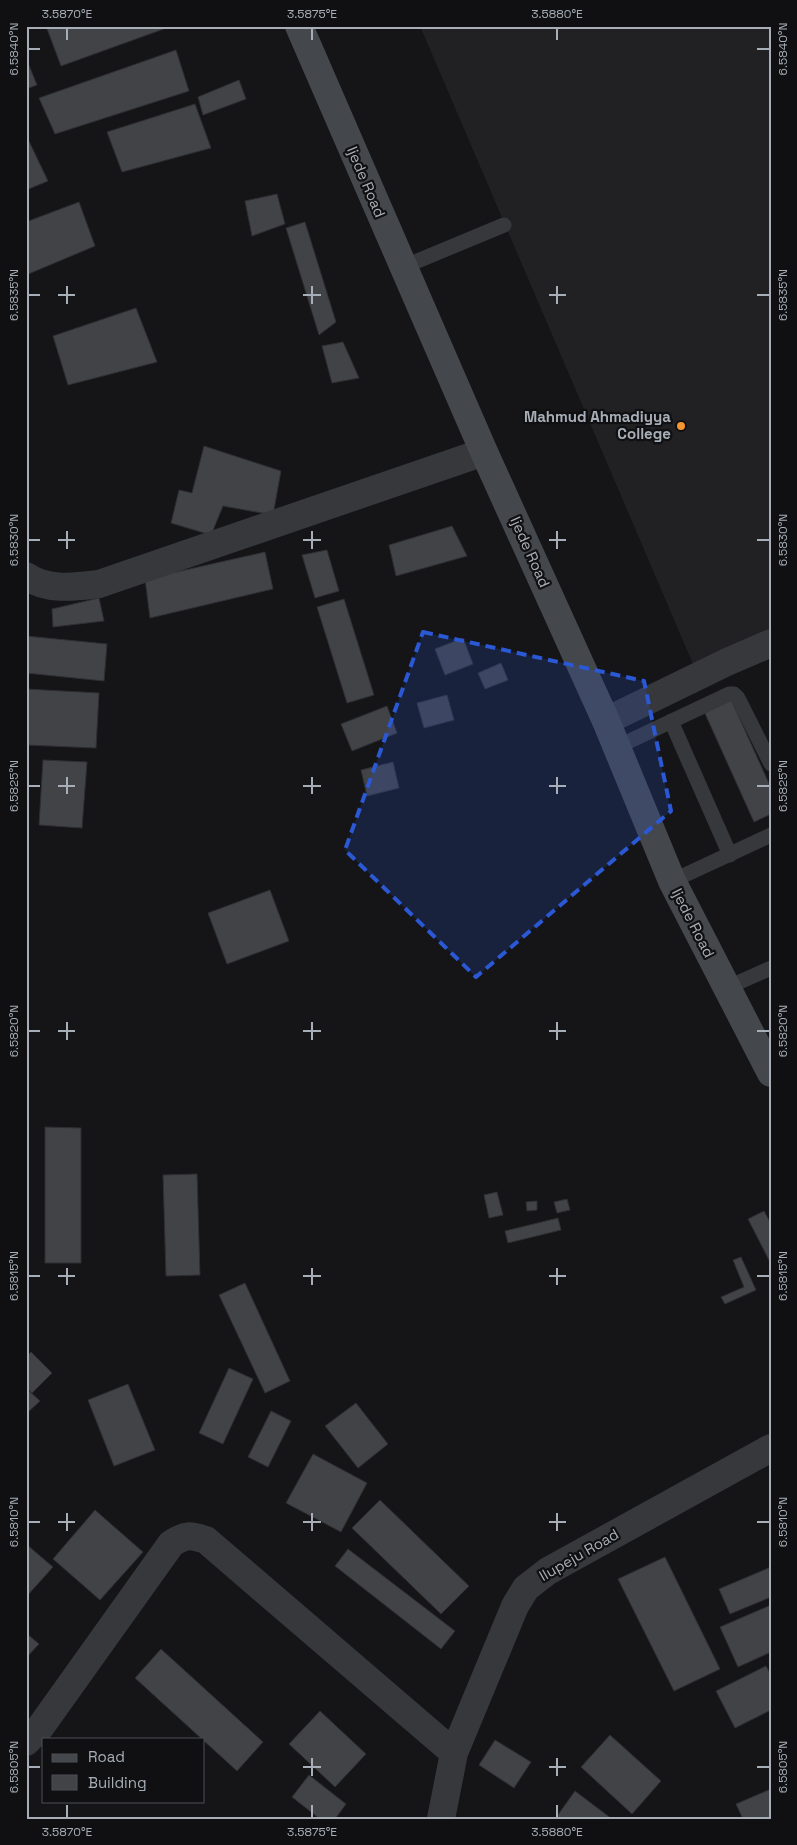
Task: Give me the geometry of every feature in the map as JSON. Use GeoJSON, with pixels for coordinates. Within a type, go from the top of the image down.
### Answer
{"type":"FeatureCollection","features":[{"type":"Feature","properties":{"kind":"main road","name":"Ijede Road"},"geometry":{"type":"LineString","coordinates":[[299,26],[484,452],[606,721],[672,881],[726,988],[767,1060]]}},
{"type":"Feature","properties":{"kind":"street"},"geometry":{"type":"LineString","coordinates":[[26,576],[32,580],[64,588],[99,584],[484,452]]}},
{"type":"Feature","properties":{"kind":"street"},"geometry":{"type":"LineString","coordinates":[[606,721],[727,662],[771,643]]}},
{"type":"Feature","properties":{"kind":"street","name":"Ilupeju Road"},"geometry":{"type":"LineString","coordinates":[[441,1819],[454,1753],[515,1606],[526,1588],[548,1571],[771,1448]]}},
{"type":"Feature","properties":{"kind":"street"},"geometry":{"type":"LineString","coordinates":[[26,1742],[39,1729],[171,1544],[182,1536],[192,1536],[206,1540],[454,1753]]}},
{"type":"Feature","properties":{"kind":"lane"},"geometry":{"type":"LineString","coordinates":[[403,267],[504,225]]}},
{"type":"Feature","properties":{"kind":"lane"},"geometry":{"type":"LineString","coordinates":[[617,747],[729,694],[734,694],[738,698],[771,764]]}},
{"type":"Feature","properties":{"kind":"lane"},"geometry":{"type":"LineString","coordinates":[[671,721],[730,855]]}},
{"type":"Feature","properties":{"kind":"lane"},"geometry":{"type":"LineString","coordinates":[[672,881],[771,835]]}},
{"type":"Feature","properties":{"kind":"lane"},"geometry":{"type":"LineString","coordinates":[[726,988],[771,968]]}},
{"type":"Feature","properties":{"kind":"highlighted area"},"geometry":{"type":"Polygon","coordinates":[[[423,632],[644,681],[671,811],[476,977],[345,850],[423,632]]]}},
{"type":"Feature","properties":{"kind":"shaded area","name":"Mahmud Ahmadiyya College"},"geometry":{"type":"Polygon","coordinates":[[[420,26],[771,26],[771,628],[693,664],[420,26]]]}},
{"type":"Feature","properties":{"kind":"building"},"geometry":{"type":"Polygon","coordinates":[[[46,26],[172,26],[61,66],[46,26]]]}},
{"type":"Feature","properties":{"kind":"building"},"geometry":{"type":"Polygon","coordinates":[[[176,50],[189,91],[55,134],[39,98],[176,50]]]}},
{"type":"Feature","properties":{"kind":"building"},"geometry":{"type":"Polygon","coordinates":[[[28,63],[37,85],[26,89],[26,64],[28,63]]]}},
{"type":"Feature","properties":{"kind":"building"},"geometry":{"type":"Polygon","coordinates":[[[239,80],[246,99],[203,115],[198,97],[239,80]]]}},
{"type":"Feature","properties":{"kind":"building"},"geometry":{"type":"Polygon","coordinates":[[[195,104],[211,148],[122,172],[107,132],[195,104]]]}},
{"type":"Feature","properties":{"kind":"building"},"geometry":{"type":"Polygon","coordinates":[[[26,135],[48,181],[26,190],[26,135]]]}},
{"type":"Feature","properties":{"kind":"building"},"geometry":{"type":"Polygon","coordinates":[[[277,194],[285,224],[252,236],[245,201],[277,194]]]}},
{"type":"Feature","properties":{"kind":"building"},"geometry":{"type":"Polygon","coordinates":[[[79,202],[95,246],[26,275],[26,222],[79,202]]]}},
{"type":"Feature","properties":{"kind":"building"},"geometry":{"type":"Polygon","coordinates":[[[305,222],[336,322],[319,335],[286,228],[305,222]]]}},
{"type":"Feature","properties":{"kind":"building"},"geometry":{"type":"Polygon","coordinates":[[[136,308],[157,362],[68,385],[53,336],[136,308]]]}},
{"type":"Feature","properties":{"kind":"building"},"geometry":{"type":"Polygon","coordinates":[[[343,342],[359,378],[332,383],[322,346],[343,342]]]}},
{"type":"Feature","properties":{"kind":"building"},"geometry":{"type":"Polygon","coordinates":[[[204,446],[281,471],[273,515],[223,506],[211,535],[171,523],[179,490],[192,493],[204,446]]]}},
{"type":"Feature","properties":{"kind":"building"},"geometry":{"type":"Polygon","coordinates":[[[452,526],[467,556],[396,576],[389,545],[452,526]]]}},
{"type":"Feature","properties":{"kind":"building"},"geometry":{"type":"Polygon","coordinates":[[[327,550],[339,591],[315,598],[302,555],[327,550]]]}},
{"type":"Feature","properties":{"kind":"building"},"geometry":{"type":"Polygon","coordinates":[[[265,552],[273,589],[150,618],[145,579],[265,552]]]}},
{"type":"Feature","properties":{"kind":"building"},"geometry":{"type":"Polygon","coordinates":[[[99,598],[104,621],[53,627],[52,609],[99,598]]]}},
{"type":"Feature","properties":{"kind":"building"},"geometry":{"type":"Polygon","coordinates":[[[344,599],[374,695],[347,703],[317,607],[344,599]]]}},
{"type":"Feature","properties":{"kind":"building"},"geometry":{"type":"Polygon","coordinates":[[[26,636],[107,644],[104,681],[26,673],[26,636]]]}},
{"type":"Feature","properties":{"kind":"building"},"geometry":{"type":"Polygon","coordinates":[[[463,638],[473,664],[445,675],[435,649],[463,638]]]}},
{"type":"Feature","properties":{"kind":"building"},"geometry":{"type":"Polygon","coordinates":[[[501,663],[508,680],[485,689],[478,673],[501,663]]]}},
{"type":"Feature","properties":{"kind":"building"},"geometry":{"type":"Polygon","coordinates":[[[26,689],[99,693],[96,748],[26,745],[26,689]]]}},
{"type":"Feature","properties":{"kind":"building"},"geometry":{"type":"Polygon","coordinates":[[[447,695],[454,720],[424,728],[417,703],[447,695]]]}},
{"type":"Feature","properties":{"kind":"building"},"geometry":{"type":"Polygon","coordinates":[[[730,697],[771,788],[771,814],[754,822],[703,709],[730,697]]]}},
{"type":"Feature","properties":{"kind":"building"},"geometry":{"type":"Polygon","coordinates":[[[387,706],[397,733],[352,751],[341,724],[387,706]]]}},
{"type":"Feature","properties":{"kind":"building"},"geometry":{"type":"Polygon","coordinates":[[[43,760],[87,762],[82,828],[39,825],[43,760]]]}},
{"type":"Feature","properties":{"kind":"building"},"geometry":{"type":"Polygon","coordinates":[[[393,762],[399,788],[367,796],[361,770],[393,762]]]}},
{"type":"Feature","properties":{"kind":"building"},"geometry":{"type":"Polygon","coordinates":[[[270,890],[289,941],[227,964],[208,913],[270,890]]]}},
{"type":"Feature","properties":{"kind":"building"},"geometry":{"type":"Polygon","coordinates":[[[45,1127],[81,1128],[81,1263],[45,1263],[45,1127]]]}},
{"type":"Feature","properties":{"kind":"building"},"geometry":{"type":"Polygon","coordinates":[[[197,1174],[200,1275],[166,1276],[163,1175],[197,1174]]]}},
{"type":"Feature","properties":{"kind":"building"},"geometry":{"type":"Polygon","coordinates":[[[497,1192],[503,1215],[489,1218],[484,1195],[497,1192]]]}},
{"type":"Feature","properties":{"kind":"building"},"geometry":{"type":"Polygon","coordinates":[[[567,1199],[570,1210],[557,1213],[554,1202],[567,1199]]]}},
{"type":"Feature","properties":{"kind":"building"},"geometry":{"type":"Polygon","coordinates":[[[537,1201],[537,1210],[527,1211],[526,1202],[537,1201]]]}},
{"type":"Feature","properties":{"kind":"building"},"geometry":{"type":"Polygon","coordinates":[[[764,1211],[771,1224],[771,1264],[748,1219],[764,1211]]]}},
{"type":"Feature","properties":{"kind":"building"},"geometry":{"type":"Polygon","coordinates":[[[558,1218],[561,1230],[508,1243],[505,1231],[558,1218]]]}},
{"type":"Feature","properties":{"kind":"building"},"geometry":{"type":"Polygon","coordinates":[[[741,1257],[756,1290],[725,1304],[721,1297],[744,1287],[733,1260],[741,1257]]]}},
{"type":"Feature","properties":{"kind":"building"},"geometry":{"type":"Polygon","coordinates":[[[245,1283],[290,1381],[265,1393],[219,1295],[245,1283]]]}},
{"type":"Feature","properties":{"kind":"building"},"geometry":{"type":"Polygon","coordinates":[[[31,1352],[52,1373],[32,1393],[26,1388],[26,1357],[31,1352]]]}},
{"type":"Feature","properties":{"kind":"building"},"geometry":{"type":"Polygon","coordinates":[[[229,1368],[253,1379],[223,1444],[199,1433],[229,1368]]]}},
{"type":"Feature","properties":{"kind":"building"},"geometry":{"type":"Polygon","coordinates":[[[128,1384],[155,1450],[114,1466],[88,1400],[128,1384]]]}},
{"type":"Feature","properties":{"kind":"building"},"geometry":{"type":"Polygon","coordinates":[[[26,1388],[40,1401],[26,1414],[26,1388]]]}},
{"type":"Feature","properties":{"kind":"building"},"geometry":{"type":"Polygon","coordinates":[[[356,1403],[388,1444],[358,1468],[325,1426],[356,1403]]]}},
{"type":"Feature","properties":{"kind":"building"},"geometry":{"type":"Polygon","coordinates":[[[271,1411],[291,1421],[268,1467],[248,1457],[271,1411]]]}},
{"type":"Feature","properties":{"kind":"building"},"geometry":{"type":"Polygon","coordinates":[[[313,1454],[367,1483],[341,1532],[286,1503],[313,1454]]]}},
{"type":"Feature","properties":{"kind":"building"},"geometry":{"type":"Polygon","coordinates":[[[380,1500],[469,1586],[441,1614],[352,1528],[380,1500]]]}},
{"type":"Feature","properties":{"kind":"building"},"geometry":{"type":"Polygon","coordinates":[[[95,1510],[143,1552],[100,1600],[53,1559],[95,1510]]]}},
{"type":"Feature","properties":{"kind":"building"},"geometry":{"type":"Polygon","coordinates":[[[26,1544],[53,1567],[26,1597],[26,1544]]]}},
{"type":"Feature","properties":{"kind":"building"},"geometry":{"type":"Polygon","coordinates":[[[348,1549],[455,1631],[441,1649],[335,1566],[348,1549]]]}},
{"type":"Feature","properties":{"kind":"building"},"geometry":{"type":"Polygon","coordinates":[[[665,1557],[720,1669],[674,1691],[618,1579],[665,1557]]]}},
{"type":"Feature","properties":{"kind":"building"},"geometry":{"type":"Polygon","coordinates":[[[771,1567],[771,1597],[730,1614],[719,1589],[771,1567]]]}},
{"type":"Feature","properties":{"kind":"building"},"geometry":{"type":"Polygon","coordinates":[[[771,1605],[771,1652],[738,1667],[720,1627],[771,1605]]]}},
{"type":"Feature","properties":{"kind":"building"},"geometry":{"type":"Polygon","coordinates":[[[26,1633],[39,1644],[26,1658],[26,1633]]]}},
{"type":"Feature","properties":{"kind":"building"},"geometry":{"type":"Polygon","coordinates":[[[161,1649],[263,1742],[237,1771],[205,1742],[205,1738],[201,1738],[135,1678],[161,1649]]]}},
{"type":"Feature","properties":{"kind":"building"},"geometry":{"type":"Polygon","coordinates":[[[766,1666],[771,1675],[771,1710],[735,1728],[716,1691],[766,1666]]]}},
{"type":"Feature","properties":{"kind":"building"},"geometry":{"type":"Polygon","coordinates":[[[320,1711],[366,1754],[335,1787],[289,1744],[320,1711]]]}},
{"type":"Feature","properties":{"kind":"building"},"geometry":{"type":"Polygon","coordinates":[[[610,1735],[661,1781],[632,1814],[581,1767],[610,1735]]]}},
{"type":"Feature","properties":{"kind":"building"},"geometry":{"type":"Polygon","coordinates":[[[495,1740],[531,1762],[514,1788],[479,1765],[495,1740]]]}},
{"type":"Feature","properties":{"kind":"building"},"geometry":{"type":"Polygon","coordinates":[[[309,1775],[346,1804],[335,1819],[320,1819],[292,1797],[309,1775]]]}},
{"type":"Feature","properties":{"kind":"building"},"geometry":{"type":"Polygon","coordinates":[[[771,1789],[771,1819],[743,1819],[736,1804],[771,1789]]]}},
{"type":"Feature","properties":{"kind":"building"},"geometry":{"type":"Polygon","coordinates":[[[575,1791],[612,1819],[555,1819],[575,1791]]]}},
{"type":"Feature","properties":{"kind":"place","name":"Mahmud Ahmadiyya College"},"geometry":{"type":"Point","coordinates":[681,426]}}]}
